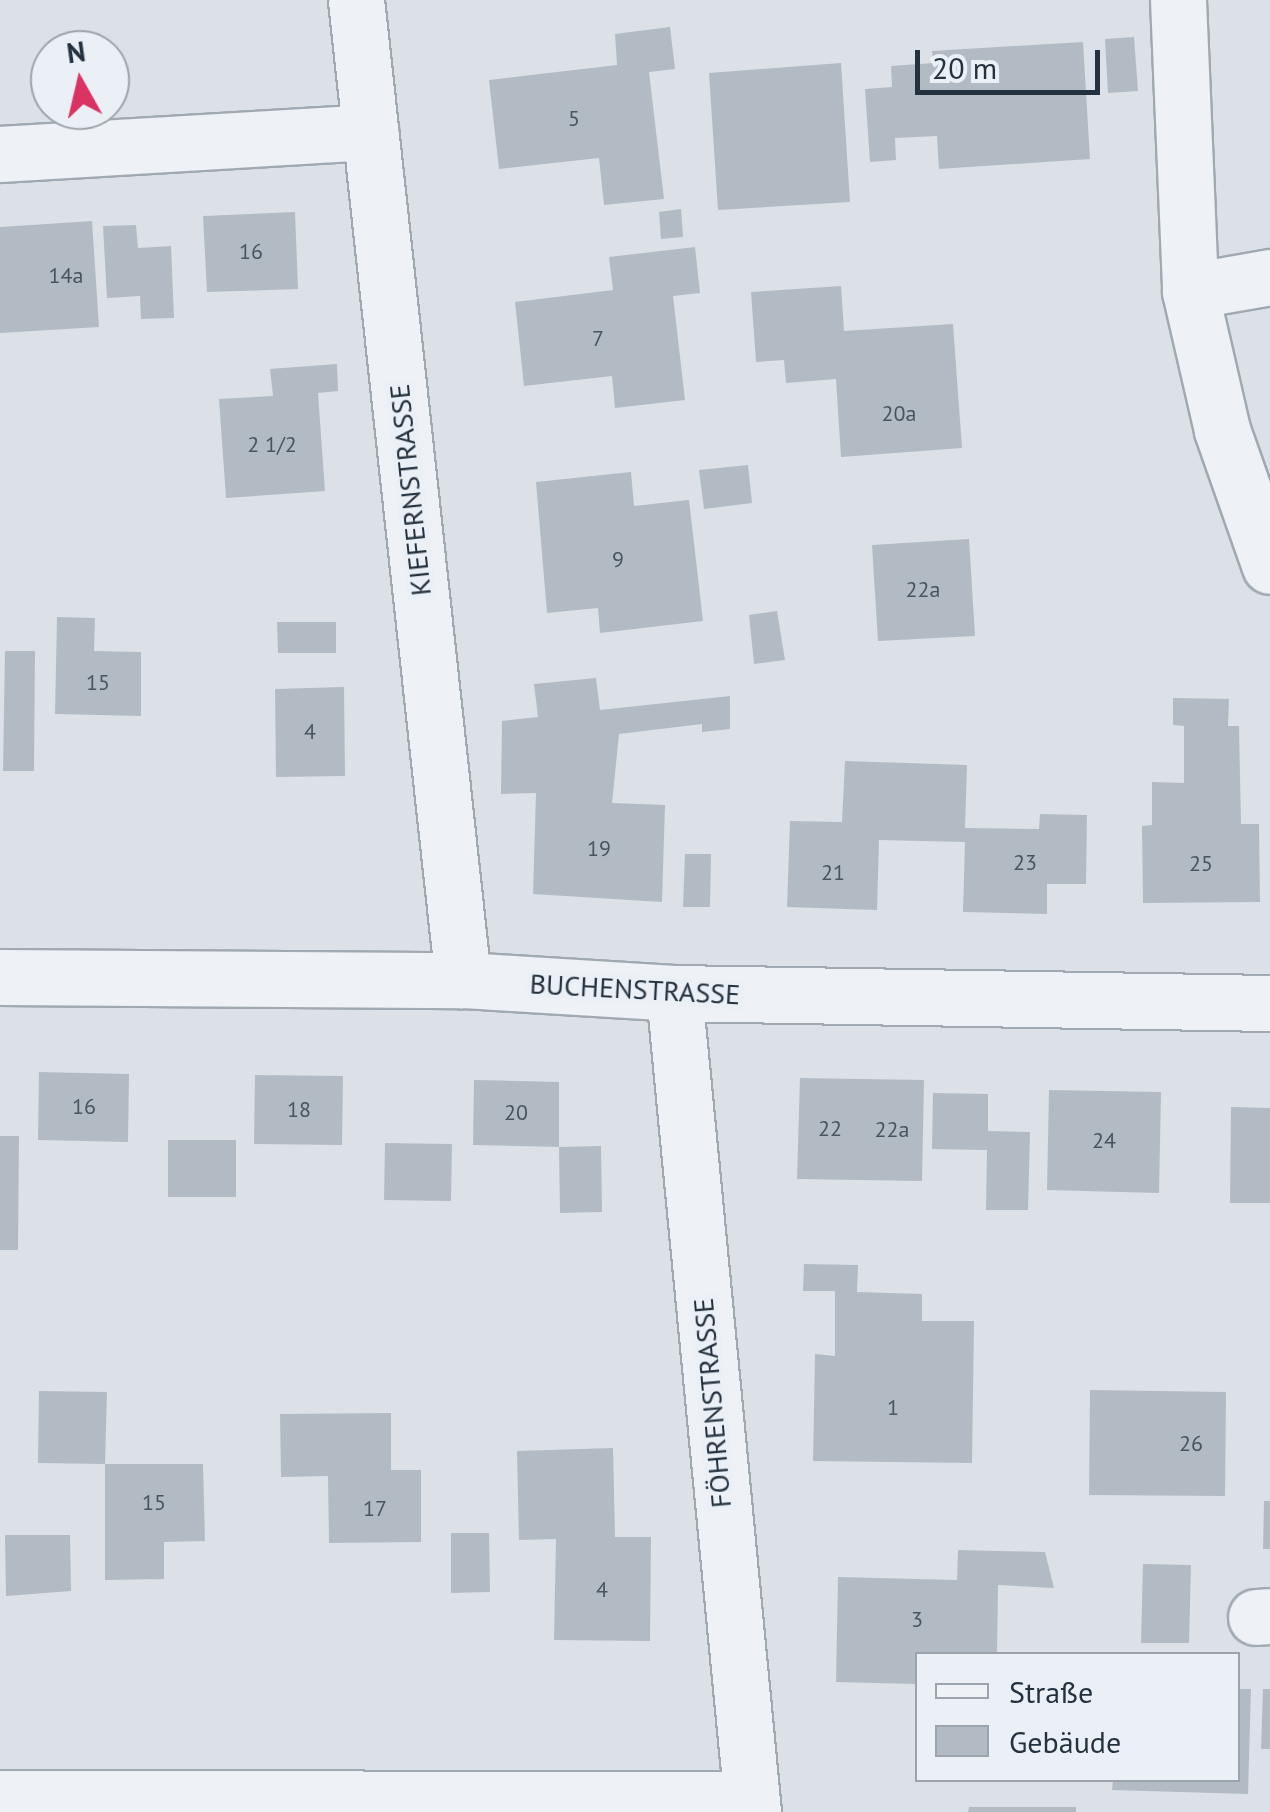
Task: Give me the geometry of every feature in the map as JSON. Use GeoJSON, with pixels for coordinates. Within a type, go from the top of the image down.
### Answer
{"type":"FeatureCollection","features":[{"type":"Feature","properties":{"kind":"street","name":"KIEFERNSTRASSE"},"geometry":{"type":"LineString","coordinates":[[356,0],[462,980]]}},
{"type":"Feature","properties":{"kind":"street"},"geometry":{"type":"LineString","coordinates":[[1178,0],[1190,291],[1222,430],[1270,566]]}},
{"type":"Feature","properties":{"kind":"street"},"geometry":{"type":"LineString","coordinates":[[0,154],[370,132]]}},
{"type":"Feature","properties":{"kind":"street"},"geometry":{"type":"LineString","coordinates":[[1190,291],[1270,277]]}},
{"type":"Feature","properties":{"kind":"street","name":"BUCHENSTRASSE"},"geometry":{"type":"LineString","coordinates":[[0,976],[462,980],[674,993],[1270,1003]]}},
{"type":"Feature","properties":{"kind":"street","name":"FÖHRENSTRASSE"},"geometry":{"type":"LineString","coordinates":[[674,993],[752,1806]]}},
{"type":"Feature","properties":{"kind":"street"},"geometry":{"type":"LineString","coordinates":[[0,1798],[752,1806]]}},
{"type":"Feature","properties":{"kind":"building"},"geometry":{"type":"Polygon","coordinates":[[[670,27],[675,69],[649,72],[664,199],[604,205],[599,158],[499,169],[489,80],[617,65],[615,34],[670,27]]]}},
{"type":"Feature","properties":{"kind":"building"},"geometry":{"type":"Polygon","coordinates":[[[1134,37],[1138,91],[1108,93],[1105,39],[1134,37]]]}},
{"type":"Feature","properties":{"kind":"building"},"geometry":{"type":"Polygon","coordinates":[[[1083,42],[1090,159],[939,169],[937,136],[895,138],[896,160],[870,162],[865,89],[892,87],[891,66],[933,63],[932,51],[1083,42]]]}},
{"type":"Feature","properties":{"kind":"building"},"geometry":{"type":"Polygon","coordinates":[[[841,63],[850,202],[718,210],[709,73],[841,63]]]}},
{"type":"Feature","properties":{"kind":"building"},"geometry":{"type":"Polygon","coordinates":[[[681,209],[683,237],[661,239],[659,212],[681,209]]]}},
{"type":"Feature","properties":{"kind":"building"},"geometry":{"type":"Polygon","coordinates":[[[295,212],[298,289],[207,292],[203,216],[295,212]]]}},
{"type":"Feature","properties":{"kind":"building"},"geometry":{"type":"Polygon","coordinates":[[[92,221],[99,327],[0,333],[0,227],[92,221]]]}},
{"type":"Feature","properties":{"kind":"building"},"geometry":{"type":"Polygon","coordinates":[[[136,225],[138,248],[171,246],[174,318],[141,319],[140,296],[107,298],[103,226],[136,225]]]}},
{"type":"Feature","properties":{"kind":"building"},"geometry":{"type":"Polygon","coordinates":[[[695,247],[700,293],[673,296],[685,400],[615,408],[612,376],[524,386],[515,302],[613,290],[609,257],[695,247]]]}},
{"type":"Feature","properties":{"kind":"building"},"geometry":{"type":"Polygon","coordinates":[[[841,286],[844,331],[953,324],[962,448],[841,457],[836,379],[786,383],[784,360],[756,362],[751,292],[841,286]]]}},
{"type":"Feature","properties":{"kind":"building"},"geometry":{"type":"Polygon","coordinates":[[[337,364],[338,391],[318,393],[325,491],[226,498],[219,399],[273,396],[270,369],[337,364]]]}},
{"type":"Feature","properties":{"kind":"building"},"geometry":{"type":"Polygon","coordinates":[[[748,465],[752,503],[704,509],[699,470],[748,465]]]}},
{"type":"Feature","properties":{"kind":"building"},"geometry":{"type":"Polygon","coordinates":[[[631,472],[634,506],[689,500],[703,621],[600,633],[598,608],[547,613],[536,482],[631,472]]]}},
{"type":"Feature","properties":{"kind":"building"},"geometry":{"type":"Polygon","coordinates":[[[969,539],[975,636],[878,641],[872,545],[969,539]]]}},
{"type":"Feature","properties":{"kind":"building"},"geometry":{"type":"Polygon","coordinates":[[[777,611],[785,660],[754,664],[749,615],[777,611]]]}},
{"type":"Feature","properties":{"kind":"building"},"geometry":{"type":"Polygon","coordinates":[[[57,617],[95,618],[94,651],[141,652],[141,716],[55,714],[57,617]]]}},
{"type":"Feature","properties":{"kind":"building"},"geometry":{"type":"Polygon","coordinates":[[[277,622],[336,622],[336,653],[278,653],[277,622]]]}},
{"type":"Feature","properties":{"kind":"building"},"geometry":{"type":"Polygon","coordinates":[[[5,651],[35,651],[34,771],[3,771],[5,651]]]}},
{"type":"Feature","properties":{"kind":"building"},"geometry":{"type":"Polygon","coordinates":[[[596,678],[600,710],[730,696],[730,729],[702,732],[702,724],[619,734],[612,803],[665,805],[662,902],[533,894],[536,793],[501,794],[502,721],[538,717],[534,684],[596,678]]]}},
{"type":"Feature","properties":{"kind":"building"},"geometry":{"type":"Polygon","coordinates":[[[344,687],[345,776],[276,777],[275,689],[344,687]]]}},
{"type":"Feature","properties":{"kind":"building"},"geometry":{"type":"Polygon","coordinates":[[[1173,698],[1229,699],[1228,726],[1239,726],[1241,824],[1259,824],[1260,902],[1143,903],[1142,826],[1152,825],[1152,782],[1184,783],[1184,726],[1173,725],[1173,698]]]}},
{"type":"Feature","properties":{"kind":"building"},"geometry":{"type":"Polygon","coordinates":[[[845,761],[967,765],[965,828],[1039,829],[1040,814],[1087,815],[1086,884],[1047,884],[1047,914],[963,912],[965,842],[879,840],[877,910],[787,907],[790,821],[842,822],[845,761]]]}},
{"type":"Feature","properties":{"kind":"building"},"geometry":{"type":"Polygon","coordinates":[[[685,854],[711,854],[710,907],[683,907],[685,854]]]}},
{"type":"Feature","properties":{"kind":"building"},"geometry":{"type":"Polygon","coordinates":[[[39,1072],[129,1074],[128,1142],[38,1140],[39,1072]]]}},
{"type":"Feature","properties":{"kind":"building"},"geometry":{"type":"Polygon","coordinates":[[[255,1075],[343,1076],[342,1145],[254,1144],[255,1075]]]}},
{"type":"Feature","properties":{"kind":"building"},"geometry":{"type":"Polygon","coordinates":[[[800,1078],[924,1080],[922,1181],[797,1179],[800,1078]]]}},
{"type":"Feature","properties":{"kind":"building"},"geometry":{"type":"Polygon","coordinates":[[[474,1080],[559,1082],[559,1147],[473,1145],[474,1080]]]}},
{"type":"Feature","properties":{"kind":"building"},"geometry":{"type":"Polygon","coordinates":[[[1049,1090],[1161,1092],[1159,1193],[1047,1190],[1049,1090]]]}},
{"type":"Feature","properties":{"kind":"building"},"geometry":{"type":"Polygon","coordinates":[[[933,1093],[988,1094],[988,1131],[1030,1132],[1028,1210],[986,1210],[987,1150],[932,1149],[933,1093]]]}},
{"type":"Feature","properties":{"kind":"building"},"geometry":{"type":"Polygon","coordinates":[[[1231,1107],[1270,1108],[1270,1203],[1230,1203],[1231,1107]]]}},
{"type":"Feature","properties":{"kind":"building"},"geometry":{"type":"Polygon","coordinates":[[[0,1136],[19,1136],[18,1250],[0,1250],[0,1136]]]}},
{"type":"Feature","properties":{"kind":"building"},"geometry":{"type":"Polygon","coordinates":[[[168,1140],[236,1140],[236,1197],[168,1197],[168,1140]]]}},
{"type":"Feature","properties":{"kind":"building"},"geometry":{"type":"Polygon","coordinates":[[[385,1143],[452,1144],[451,1201],[384,1200],[385,1143]]]}},
{"type":"Feature","properties":{"kind":"building"},"geometry":{"type":"Polygon","coordinates":[[[601,1146],[602,1212],[560,1213],[559,1147],[601,1146]]]}},
{"type":"Feature","properties":{"kind":"building"},"geometry":{"type":"Polygon","coordinates":[[[804,1264],[858,1265],[857,1292],[922,1294],[922,1321],[974,1321],[972,1463],[813,1461],[815,1354],[835,1356],[835,1291],[803,1291],[804,1264]]]}},
{"type":"Feature","properties":{"kind":"building"},"geometry":{"type":"Polygon","coordinates":[[[1090,1390],[1226,1392],[1225,1496],[1089,1495],[1090,1390]]]}},
{"type":"Feature","properties":{"kind":"building"},"geometry":{"type":"Polygon","coordinates":[[[39,1391],[107,1392],[105,1464],[38,1463],[39,1391]]]}},
{"type":"Feature","properties":{"kind":"building"},"geometry":{"type":"Polygon","coordinates":[[[391,1413],[391,1470],[421,1470],[421,1542],[329,1543],[328,1476],[281,1477],[280,1414],[391,1413]]]}},
{"type":"Feature","properties":{"kind":"building"},"geometry":{"type":"Polygon","coordinates":[[[613,1448],[615,1537],[651,1537],[650,1641],[554,1640],[556,1539],[519,1540],[517,1451],[613,1448]]]}},
{"type":"Feature","properties":{"kind":"building"},"geometry":{"type":"Polygon","coordinates":[[[105,1464],[203,1464],[205,1541],[164,1542],[164,1579],[105,1580],[105,1464]]]}},
{"type":"Feature","properties":{"kind":"building"},"geometry":{"type":"Polygon","coordinates":[[[1264,1501],[1270,1501],[1270,1549],[1263,1549],[1264,1501]]]}},
{"type":"Feature","properties":{"kind":"building"},"geometry":{"type":"Polygon","coordinates":[[[451,1533],[489,1533],[490,1592],[451,1593],[451,1533]]]}},
{"type":"Feature","properties":{"kind":"building"},"geometry":{"type":"Polygon","coordinates":[[[5,1535],[70,1535],[71,1591],[6,1596],[5,1535]]]}},
{"type":"Feature","properties":{"kind":"building"},"geometry":{"type":"Polygon","coordinates":[[[958,1550],[1045,1552],[1054,1588],[998,1585],[997,1652],[915,1652],[915,1684],[836,1682],[838,1577],[957,1580],[958,1550]]]}},
{"type":"Feature","properties":{"kind":"building"},"geometry":{"type":"Polygon","coordinates":[[[1143,1564],[1191,1565],[1189,1643],[1141,1643],[1143,1564]]]}},
{"type":"Feature","properties":{"kind":"building"},"geometry":{"type":"Polygon","coordinates":[[[1240,1689],[1251,1689],[1248,1794],[1112,1790],[1113,1782],[1240,1782],[1240,1689]]]}},
{"type":"Feature","properties":{"kind":"building"},"geometry":{"type":"Polygon","coordinates":[[[1263,1689],[1270,1689],[1270,1749],[1261,1749],[1263,1689]]]}},
{"type":"Feature","properties":{"kind":"building"},"geometry":{"type":"Polygon","coordinates":[[[969,1807],[1076,1807],[1076,1812],[968,1812],[969,1807]]]}}]}
